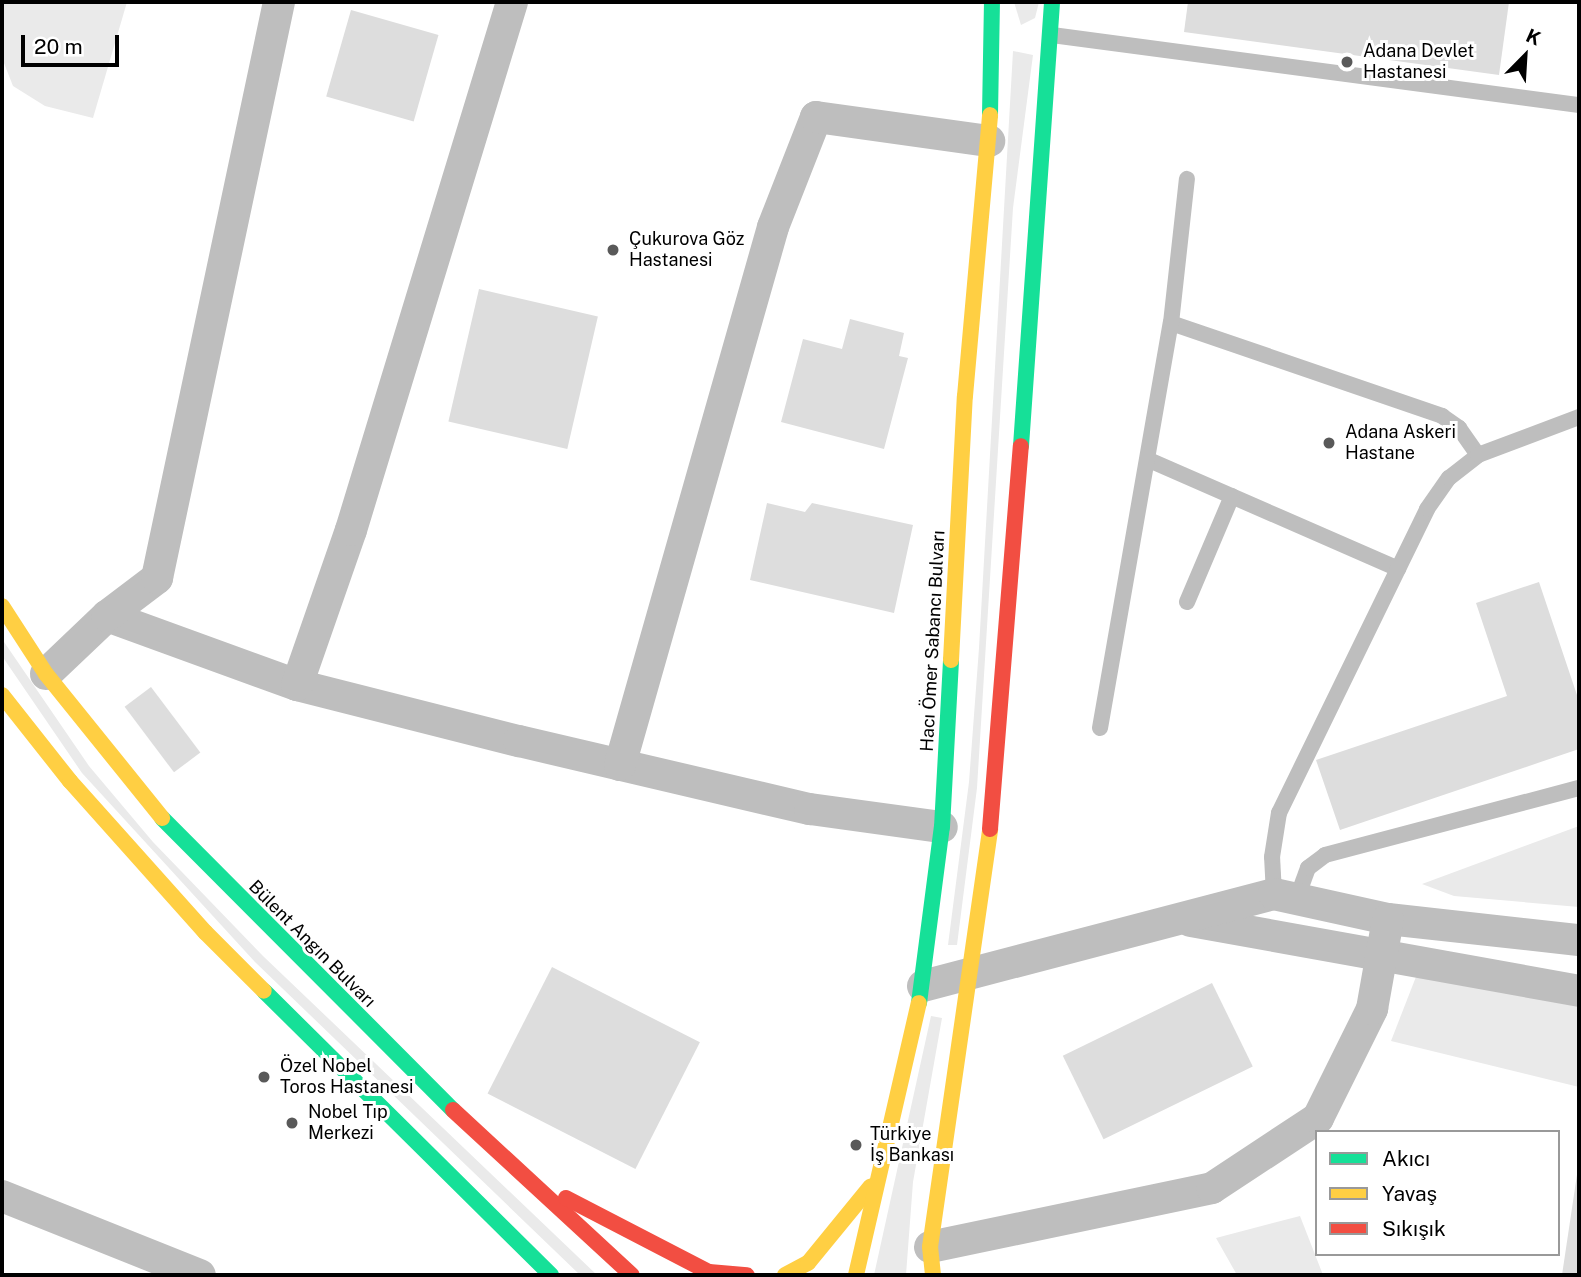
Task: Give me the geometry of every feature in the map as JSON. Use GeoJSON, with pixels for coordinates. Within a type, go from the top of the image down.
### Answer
{"type":"FeatureCollection","features":[{"type":"Feature","properties":{"kind":"main road","name":"Hacı Ömer Sabancı Bulvarı"},"geometry":{"type":"LineString","coordinates":[[856,1275],[884,1167],[923,986],[942,827],[965,396],[998,27],[992,2]]}},
{"type":"Feature","properties":{"kind":"main road"},"geometry":{"type":"LineString","coordinates":[[932,1261],[973,970],[998,766],[1030,266],[1052,35],[1052,2]]}},
{"type":"Feature","properties":{"kind":"main road"},"geometry":{"type":"LineString","coordinates":[[1028,32],[1052,35]]}},
{"type":"Feature","properties":{"kind":"main road","name":"Bülent Angın Bulvarı"},"geometry":{"type":"LineString","coordinates":[[2,606],[46,674],[176,835],[512,1168],[632,1275]]}},
{"type":"Feature","properties":{"kind":"main road"},"geometry":{"type":"LineString","coordinates":[[2,695],[95,811],[205,932],[551,1275]]}},
{"type":"Feature","properties":{"kind":"main road"},"geometry":{"type":"LineString","coordinates":[[785,1275],[808,1264],[835,1235],[884,1167]]}},
{"type":"Feature","properties":{"kind":"main road"},"geometry":{"type":"LineString","coordinates":[[512,1168],[709,1272],[747,1275]]}},
{"type":"Feature","properties":{"kind":"street"},"geometry":{"type":"LineString","coordinates":[[46,674],[107,616],[156,579],[279,2]]}},
{"type":"Feature","properties":{"kind":"street"},"geometry":{"type":"LineString","coordinates":[[297,685],[355,517],[512,2]]}},
{"type":"Feature","properties":{"kind":"street"},"geometry":{"type":"LineString","coordinates":[[620,765],[772,227],[816,117],[989,141]]}},
{"type":"Feature","properties":{"kind":"street"},"geometry":{"type":"LineString","coordinates":[[107,616],[297,685],[810,809],[942,827]]}},
{"type":"Feature","properties":{"kind":"street"},"geometry":{"type":"LineString","coordinates":[[923,986],[973,970],[1286,896],[1388,919],[1579,940]]}},
{"type":"Feature","properties":{"kind":"street"},"geometry":{"type":"LineString","coordinates":[[1183,919],[1579,991]]}},
{"type":"Feature","properties":{"kind":"street"},"geometry":{"type":"LineString","coordinates":[[932,1261],[1212,1188],[1318,1118],[1372,1009],[1379,956],[1388,919]]}},
{"type":"Feature","properties":{"kind":"street"},"geometry":{"type":"LineString","coordinates":[[2,1196],[200,1275]]}},
{"type":"Feature","properties":{"kind":"lane"},"geometry":{"type":"LineString","coordinates":[[1052,35],[1579,105]]}},
{"type":"Feature","properties":{"kind":"lane"},"geometry":{"type":"LineString","coordinates":[[1100,728],[1171,323],[1187,179]]}},
{"type":"Feature","properties":{"kind":"lane"},"geometry":{"type":"LineString","coordinates":[[1171,323],[1442,416],[1459,428],[1478,455]]}},
{"type":"Feature","properties":{"kind":"lane"},"geometry":{"type":"LineString","coordinates":[[1286,896],[1272,857],[1279,813],[1427,509],[1449,478],[1478,455],[1579,416]]}},
{"type":"Feature","properties":{"kind":"lane"},"geometry":{"type":"LineString","coordinates":[[1149,460],[1398,569]]}},
{"type":"Feature","properties":{"kind":"lane"},"geometry":{"type":"LineString","coordinates":[[1187,602],[1232,496]]}},
{"type":"Feature","properties":{"kind":"lane"},"geometry":{"type":"LineString","coordinates":[[1286,896],[1308,868],[1325,855],[1579,788]]}},
{"type":"Feature","properties":{"kind":"shaded area"},"geometry":{"type":"Polygon","coordinates":[[[2,2],[127,2],[93,118],[45,106],[13,86],[2,58],[2,2]]]}},
{"type":"Feature","properties":{"kind":"shaded area"},"geometry":{"type":"Polygon","coordinates":[[[1014,2],[1039,2],[1035,18],[1021,25],[1014,2]]]}},
{"type":"Feature","properties":{"kind":"shaded area"},"geometry":{"type":"Polygon","coordinates":[[[1013,51],[1033,55],[1013,208],[977,788],[957,945],[948,945],[969,782],[979,648],[1013,51]]]}},
{"type":"Feature","properties":{"kind":"shaded area"},"geometry":{"type":"Polygon","coordinates":[[[2,639],[89,766],[153,842],[263,956],[597,1275],[580,1275],[255,962],[82,773],[2,656],[2,639]]]}},
{"type":"Feature","properties":{"kind":"shaded area"},"geometry":{"type":"Polygon","coordinates":[[[1579,826],[1579,907],[1454,896],[1422,884],[1579,826]]]}},
{"type":"Feature","properties":{"kind":"shaded area"},"geometry":{"type":"Polygon","coordinates":[[[1419,969],[1579,1004],[1579,1087],[1391,1041],[1419,969]]]}},
{"type":"Feature","properties":{"kind":"shaded area"},"geometry":{"type":"Polygon","coordinates":[[[931,1016],[942,1018],[913,1182],[906,1275],[874,1275],[931,1016]]]}},
{"type":"Feature","properties":{"kind":"shaded area"},"geometry":{"type":"Polygon","coordinates":[[[1300,1216],[1323,1275],[1237,1275],[1216,1238],[1300,1216]]]}},
{"type":"Feature","properties":{"kind":"building"},"geometry":{"type":"Polygon","coordinates":[[[1188,2],[1509,2],[1499,75],[1184,32],[1188,2]]]}},
{"type":"Feature","properties":{"kind":"building"},"geometry":{"type":"Polygon","coordinates":[[[351,10],[438,35],[414,122],[326,97],[351,10]]]}},
{"type":"Feature","properties":{"kind":"building"},"geometry":{"type":"Polygon","coordinates":[[[479,289],[598,316],[567,449],[448,422],[479,289]]]}},
{"type":"Feature","properties":{"kind":"building"},"geometry":{"type":"Polygon","coordinates":[[[850,319],[904,333],[899,356],[908,358],[884,449],[781,422],[803,339],[842,349],[850,319]]]}},
{"type":"Feature","properties":{"kind":"building"},"geometry":{"type":"Polygon","coordinates":[[[767,503],[805,512],[812,503],[913,525],[894,613],[750,580],[767,503]]]}},
{"type":"Feature","properties":{"kind":"building"},"geometry":{"type":"Polygon","coordinates":[[[1539,582],[1579,701],[1579,749],[1340,830],[1316,760],[1507,696],[1476,603],[1539,582]]]}},
{"type":"Feature","properties":{"kind":"building"},"geometry":{"type":"Polygon","coordinates":[[[151,687],[200,752],[174,772],[125,707],[151,687]]]}},
{"type":"Feature","properties":{"kind":"building"},"geometry":{"type":"Polygon","coordinates":[[[552,967],[700,1042],[635,1169],[488,1094],[552,967]]]}},
{"type":"Feature","properties":{"kind":"building"},"geometry":{"type":"Polygon","coordinates":[[[1212,983],[1253,1067],[1104,1139],[1063,1056],[1212,983]]]}},
{"type":"Feature","properties":{"kind":"building"},"geometry":{"type":"Polygon","coordinates":[[[1578,1168],[1579,1275],[1562,1275],[1578,1168]]]}},
{"type":"Feature","properties":{"kind":"traffic: fast"},"geometry":{"type":"LineString","coordinates":[[990,115],[992,2]]}},
{"type":"Feature","properties":{"kind":"traffic: fast"},"geometry":{"type":"LineString","coordinates":[[1021,446],[1052,2]]}},
{"type":"Feature","properties":{"kind":"traffic: fast"},"geometry":{"type":"LineString","coordinates":[[919,1003],[942,827],[951,660]]}},
{"type":"Feature","properties":{"kind":"traffic: fast"},"geometry":{"type":"LineString","coordinates":[[162,818],[453,1110]]}},
{"type":"Feature","properties":{"kind":"traffic: fast"},"geometry":{"type":"LineString","coordinates":[[264,991],[551,1275]]}},
{"type":"Feature","properties":{"kind":"traffic: slow"},"geometry":{"type":"LineString","coordinates":[[951,660],[965,396],[990,115]]}},
{"type":"Feature","properties":{"kind":"traffic: slow"},"geometry":{"type":"LineString","coordinates":[[2,606],[46,674],[162,818]]}},
{"type":"Feature","properties":{"kind":"traffic: slow"},"geometry":{"type":"LineString","coordinates":[[2,695],[70,781],[205,932],[264,991]]}},
{"type":"Feature","properties":{"kind":"traffic: slow"},"geometry":{"type":"LineString","coordinates":[[933,1275],[930,1247],[990,829]]}},
{"type":"Feature","properties":{"kind":"traffic: slow"},"geometry":{"type":"LineString","coordinates":[[856,1275],[919,1003]]}},
{"type":"Feature","properties":{"kind":"traffic: slow"},"geometry":{"type":"LineString","coordinates":[[785,1275],[808,1263],[871,1186]]}},
{"type":"Feature","properties":{"kind":"traffic: jam"},"geometry":{"type":"LineString","coordinates":[[990,829],[1021,446]]}},
{"type":"Feature","properties":{"kind":"traffic: jam"},"geometry":{"type":"LineString","coordinates":[[453,1110],[632,1275]]}},
{"type":"Feature","properties":{"kind":"traffic: jam"},"geometry":{"type":"LineString","coordinates":[[566,1198],[709,1272],[747,1275]]}},
{"type":"Feature","properties":{"kind":"place","name":"Adana Devlet Hastanesi"},"geometry":{"type":"Point","coordinates":[1347,62]}},
{"type":"Feature","properties":{"kind":"place","name":"Çukurova Göz Hastanesi"},"geometry":{"type":"Point","coordinates":[613,250]}},
{"type":"Feature","properties":{"kind":"place","name":"Adana Askeri Hastane"},"geometry":{"type":"Point","coordinates":[1329,443]}},
{"type":"Feature","properties":{"kind":"place","name":"Özel Nobel Toros Hastanesi"},"geometry":{"type":"Point","coordinates":[264,1077]}},
{"type":"Feature","properties":{"kind":"place","name":"Nobel Tıp Merkezi"},"geometry":{"type":"Point","coordinates":[292,1123]}},
{"type":"Feature","properties":{"kind":"place","name":"Türkiye İş Bankası"},"geometry":{"type":"Point","coordinates":[856,1145]}}]}
